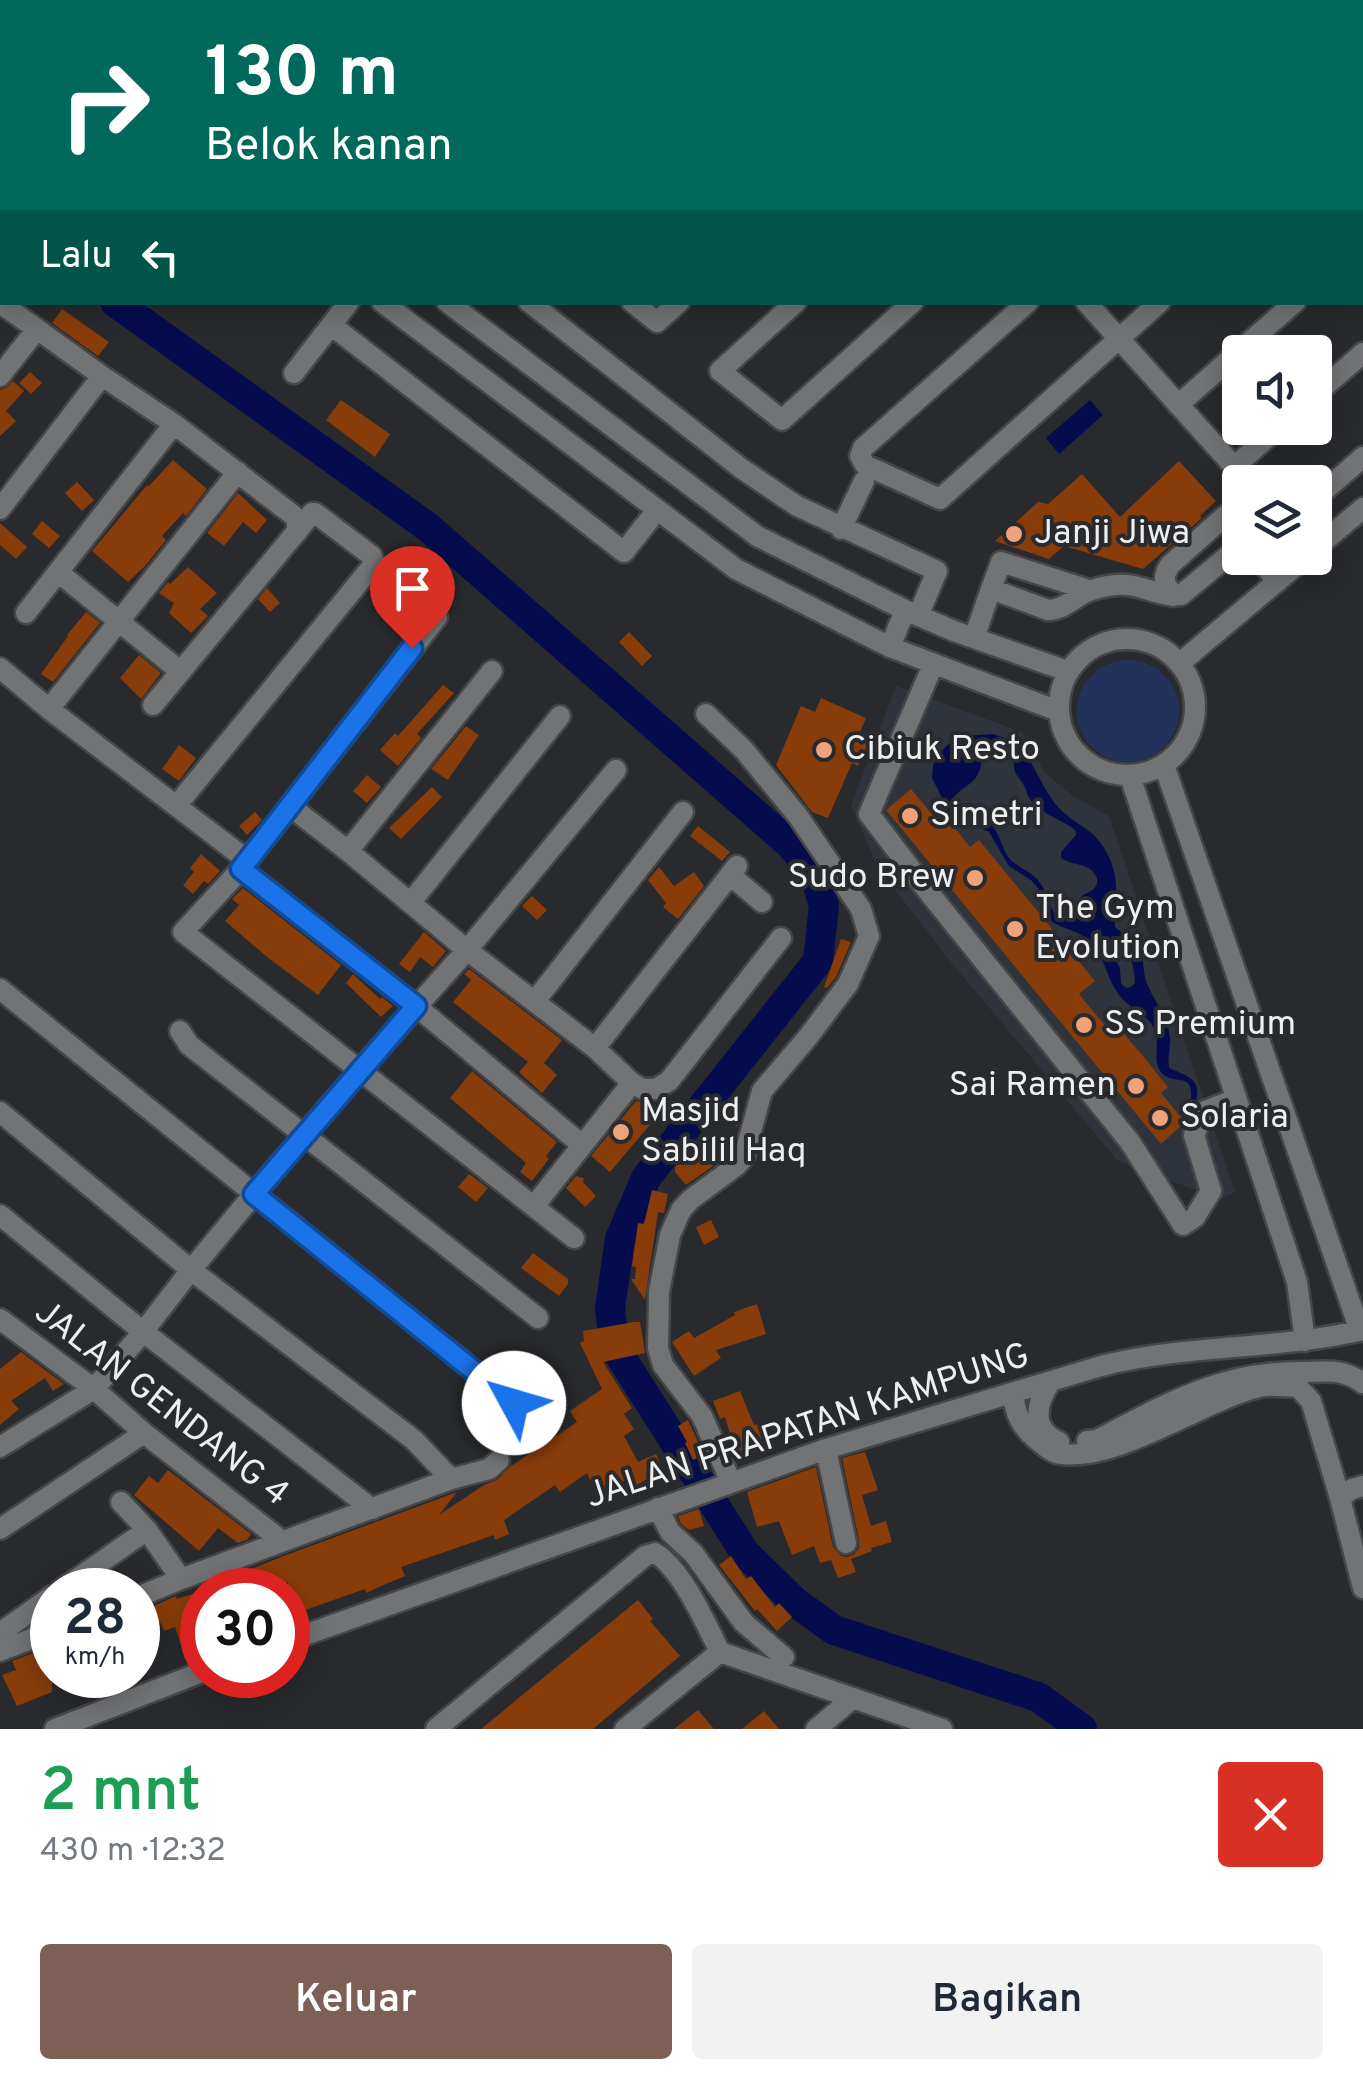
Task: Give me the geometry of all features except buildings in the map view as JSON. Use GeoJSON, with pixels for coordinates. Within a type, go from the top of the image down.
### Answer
{"type":"FeatureCollection","features":[{"type":"Feature","properties":{"kind":"street"},"geometry":{"type":"LineString","coordinates":[[2,305],[238,472],[294,516],[298,532]]}},
{"type":"Feature","properties":{"kind":"street"},"geometry":{"type":"LineString","coordinates":[[294,373],[348,305]]}},
{"type":"Feature","properties":{"kind":"street"},"geometry":{"type":"LineString","coordinates":[[386,305],[736,569],[890,646],[1058,711]]}},
{"type":"Feature","properties":{"kind":"street"},"geometry":{"type":"LineString","coordinates":[[454,305],[756,536],[911,613],[1068,671]]}},
{"type":"Feature","properties":{"kind":"street"},"geometry":{"type":"LineString","coordinates":[[533,305],[742,469],[797,506],[937,571],[890,646]]}},
{"type":"Feature","properties":{"kind":"street"},"geometry":{"type":"LineString","coordinates":[[636,305],[657,322],[676,305]]}},
{"type":"Feature","properties":{"kind":"street"},"geometry":{"type":"LineString","coordinates":[[793,305],[720,371],[782,420],[910,305]]}},
{"type":"Feature","properties":{"kind":"street"},"geometry":{"type":"LineString","coordinates":[[1025,305],[863,448],[860,456],[866,465],[940,500],[1157,305]]}},
{"type":"Feature","properties":{"kind":"street"},"geometry":{"type":"LineString","coordinates":[[1089,305],[1232,465]]}},
{"type":"Feature","properties":{"kind":"street"},"geometry":{"type":"LineString","coordinates":[[1178,406],[1293,305]]}},
{"type":"Feature","properties":{"kind":"street"},"geometry":{"type":"LineString","coordinates":[[331,326],[624,552],[657,510]]}},
{"type":"Feature","properties":{"kind":"street"},"geometry":{"type":"LineString","coordinates":[[0,376],[37,328]]}},
{"type":"Feature","properties":{"kind":"street"},"geometry":{"type":"LineString","coordinates":[[1332,380],[1363,353]]}},
{"type":"Feature","properties":{"kind":"street"},"geometry":{"type":"LineString","coordinates":[[0,509],[102,376]]}},
{"type":"Feature","properties":{"kind":"street"},"geometry":{"type":"LineString","coordinates":[[26,613],[174,424]]}},
{"type":"Feature","properties":{"kind":"street"},"geometry":{"type":"LineString","coordinates":[[1249,465],[1265,445]]}},
{"type":"Feature","properties":{"kind":"street"},"geometry":{"type":"LineString","coordinates":[[1332,484],[1363,457]]}},
{"type":"Feature","properties":{"kind":"street"},"geometry":{"type":"LineString","coordinates":[[49,709],[238,472]]}},
{"type":"Feature","properties":{"kind":"street"},"geometry":{"type":"LineString","coordinates":[[841,528],[864,480]]}},
{"type":"Feature","properties":{"kind":"street"},"geometry":{"type":"LineString","coordinates":[[1332,534],[1363,508]]}},
{"type":"Feature","properties":{"kind":"street"},"geometry":{"type":"LineString","coordinates":[[152,705],[310,515],[315,513],[374,558],[374,564],[177,805]]}},
{"type":"Feature","properties":{"kind":"street"},"geometry":{"type":"LineString","coordinates":[[1173,596],[1164,574],[1222,519]]}},
{"type":"Feature","properties":{"kind":"street"},"geometry":{"type":"LineString","coordinates":[[974,638],[1001,562],[1089,590]]}},
{"type":"Feature","properties":{"kind":"street"},"geometry":{"type":"LineString","coordinates":[[991,589],[1057,610],[1089,590],[1117,584],[1173,596],[1190,590],[1222,562]]}},
{"type":"Feature","properties":{"kind":"street"},"geometry":{"type":"LineString","coordinates":[[1138,586],[1156,569],[1170,565]]}},
{"type":"Feature","properties":{"kind":"street"},"geometry":{"type":"LineString","coordinates":[[58,572],[180,671]]}},
{"type":"Feature","properties":{"kind":"street"},"geometry":{"type":"LineString","coordinates":[[1180,664],[1278,575]]}},
{"type":"Feature","properties":{"kind":"street"},"geometry":{"type":"LineString","coordinates":[[436,617],[290,807],[184,932],[574,1238]]}},
{"type":"Feature","properties":{"kind":"street"},"geometry":{"type":"LineString","coordinates":[[1122,639],[1144,640],[1164,649],[1180,664],[1192,684],[1196,706],[1192,729],[1181,749],[1164,765],[1130,776],[1104,772],[1080,758],[1065,737],[1058,711],[1068,671],[1082,655],[1101,644],[1122,639]]}},
{"type":"Feature","properties":{"kind":"street"},"geometry":{"type":"LineString","coordinates":[[933,664],[869,814],[1130,1142],[1183,1225],[1195,1218],[1211,1191],[1194,1135],[1205,1111],[1236,1099]]}},
{"type":"Feature","properties":{"kind":"street"},"geometry":{"type":"LineString","coordinates":[[0,668],[177,805],[582,1145]]}},
{"type":"Feature","properties":{"kind":"street"},"geometry":{"type":"LineString","coordinates":[[348,851],[492,671]]}},
{"type":"Feature","properties":{"kind":"street"},"geometry":{"type":"LineString","coordinates":[[706,714],[744,750],[798,816],[862,909],[869,936],[848,984],[762,1090],[744,1157],[690,1200],[681,1210],[670,1236],[659,1292],[658,1348],[663,1365],[702,1416],[730,1482]]}},
{"type":"Feature","properties":{"kind":"street"},"geometry":{"type":"LineString","coordinates":[[411,902],[560,716]]}},
{"type":"Feature","properties":{"kind":"street"},"geometry":{"type":"LineString","coordinates":[[1164,765],[1362,1330]]}},
{"type":"Feature","properties":{"kind":"street"},"geometry":{"type":"LineString","coordinates":[[0,1447],[94,1388],[616,770]]}},
{"type":"Feature","properties":{"kind":"street"},"geometry":{"type":"LineString","coordinates":[[1130,776],[1297,1282],[1306,1341]]}},
{"type":"Feature","properties":{"kind":"street"},"geometry":{"type":"LineString","coordinates":[[290,807],[466,950],[536,1001],[632,1084],[642,1088],[656,1089],[669,1081],[782,938]]}},
{"type":"Feature","properties":{"kind":"street"},"geometry":{"type":"LineString","coordinates":[[536,1001],[683,812]]}},
{"type":"Feature","properties":{"kind":"street"},"geometry":{"type":"LineString","coordinates":[[594,1048],[733,870],[762,902]]}},
{"type":"Feature","properties":{"kind":"street"},"geometry":{"type":"LineString","coordinates":[[0,989],[261,1187],[514,1403]]}},
{"type":"Feature","properties":{"kind":"street"},"geometry":{"type":"LineString","coordinates":[[180,1031],[190,1045],[300,1141],[538,1318]]}},
{"type":"Feature","properties":{"kind":"street"},"geometry":{"type":"LineString","coordinates":[[534,1206],[632,1084]]}},
{"type":"Feature","properties":{"kind":"street"},"geometry":{"type":"LineString","coordinates":[[0,1112],[190,1270],[414,1440],[452,1479]]}},
{"type":"Feature","properties":{"kind":"street"},"geometry":{"type":"LineString","coordinates":[[0,1216],[372,1509]]}},
{"type":"Feature","properties":{"kind":"street","name":"JALAN GENDANG 4"},"geometry":{"type":"LineString","coordinates":[[5,1330],[94,1388],[282,1541]]}},
{"type":"Feature","properties":{"kind":"street","name":"JALAN PRAPATAN KAMPUNG"},"geometry":{"type":"LineString","coordinates":[[310,1633],[826,1449],[1051,1381],[1142,1355],[1306,1341],[1362,1330]]}},
{"type":"Feature","properties":{"kind":"street"},"geometry":{"type":"LineString","coordinates":[[1051,1381],[1038,1404],[1038,1415],[1052,1439],[1068,1445],[1098,1440],[1207,1386],[1245,1375],[1279,1370],[1320,1371],[1349,1373],[1363,1383]]}},
{"type":"Feature","properties":{"kind":"street"},"geometry":{"type":"LineString","coordinates":[[1014,1392],[1013,1403],[1031,1435],[1048,1450],[1078,1454],[1107,1449],[1263,1386],[1298,1388],[1311,1401],[1363,1588]]}},
{"type":"Feature","properties":{"kind":"street"},"geometry":{"type":"LineString","coordinates":[[0,1529],[144,1432]]}},
{"type":"Feature","properties":{"kind":"street"},"geometry":{"type":"LineString","coordinates":[[826,1449],[846,1543]]}},
{"type":"Feature","properties":{"kind":"street"},"geometry":{"type":"LineString","coordinates":[[210,1568],[489,1469],[499,1460]]}},
{"type":"Feature","properties":{"kind":"street"},"geometry":{"type":"LineString","coordinates":[[1340,1498],[1363,1486]]}},
{"type":"Feature","properties":{"kind":"street"},"geometry":{"type":"LineString","coordinates":[[121,1502],[147,1530],[180,1578]]}},
{"type":"Feature","properties":{"kind":"street"},"geometry":{"type":"LineString","coordinates":[[666,1505],[664,1524],[693,1553],[744,1624],[784,1658]]}},
{"type":"Feature","properties":{"kind":"street"},"geometry":{"type":"LineString","coordinates":[[93,1568],[147,1530]]}},
{"type":"Feature","properties":{"kind":"street"},"geometry":{"type":"LineString","coordinates":[[436,1729],[650,1554],[659,1554],[696,1602],[720,1652],[942,1729]]}},
{"type":"Feature","properties":{"kind":"street"},"geometry":{"type":"LineString","coordinates":[[0,1633],[30,1612]]}},
{"type":"Feature","properties":{"kind":"street"},"geometry":{"type":"LineString","coordinates":[[0,1651],[30,1639]]}},
{"type":"Feature","properties":{"kind":"street"},"geometry":{"type":"LineString","coordinates":[[624,1729],[720,1652]]}},
{"type":"Feature","properties":{"kind":"street"},"geometry":{"type":"LineString","coordinates":[[55,1729],[180,1681]]}},
{"type":"Feature","properties":{"kind":"street"},"geometry":{"type":"LineString","coordinates":[[816,1729],[852,1699]]}},
{"type":"Feature","properties":{"kind":"shaded area"},"geometry":{"type":"Polygon","coordinates":[[[1090,400],[1103,415],[1059,454],[1046,438],[1090,400]]]}},
{"type":"Feature","properties":{"kind":"shaded area"},"geometry":{"type":"Polygon","coordinates":[[[1128,660],[1147,664],[1164,675],[1175,692],[1179,711],[1175,730],[1164,747],[1147,758],[1128,762],[1109,758],[1092,747],[1081,730],[1077,711],[1081,692],[1092,675],[1109,664],[1128,660]]]}},
{"type":"Feature","properties":{"kind":"shaded area"},"geometry":{"type":"Polygon","coordinates":[[[896,686],[1022,732],[1045,773],[1073,796],[1109,816],[1235,1192],[1220,1199],[1118,1161],[945,955],[877,866],[851,806],[896,686]]]}},
{"type":"Feature","properties":{"kind":"shaded area"},"geometry":{"type":"Polygon","coordinates":[[[992,734],[1014,743],[1059,808],[1092,833],[1103,847],[1115,876],[1115,927],[1139,948],[1146,981],[1169,1030],[1169,1068],[1191,1079],[1197,1087],[1193,1111],[1189,1109],[1191,1095],[1187,1082],[1170,1078],[1159,1069],[1155,1030],[1117,992],[1092,944],[1052,922],[1040,891],[1009,866],[989,832],[950,814],[932,778],[933,766],[937,755],[954,739],[992,734]],[[996,744],[983,755],[976,778],[951,800],[958,808],[990,823],[1009,857],[1037,879],[1055,915],[1061,916],[1093,890],[1097,878],[1086,867],[1061,858],[1061,852],[1076,835],[1075,830],[1032,802],[1016,774],[1012,751],[996,744]],[[1116,940],[1108,946],[1120,968],[1121,984],[1131,987],[1135,983],[1131,959],[1116,940]]]}},
{"type":"Feature","properties":{"kind":"waterway"},"geometry":{"type":"LineString","coordinates":[[119,305],[429,528],[791,845],[815,875],[824,906],[818,961],[646,1178],[620,1239],[610,1308],[614,1346],[745,1553],[795,1602],[834,1630],[1038,1697],[1082,1729]]}},
{"type":"Feature","properties":{"kind":"place","name":"Janji Jiwa"},"geometry":{"type":"Point","coordinates":[1014,534]}},
{"type":"Feature","properties":{"kind":"place","name":"Cibiuk Resto"},"geometry":{"type":"Point","coordinates":[824,750]}},
{"type":"Feature","properties":{"kind":"place","name":"Simetri"},"geometry":{"type":"Point","coordinates":[910,816]}},
{"type":"Feature","properties":{"kind":"place","name":"Sudo Brew"},"geometry":{"type":"Point","coordinates":[975,878]}},
{"type":"Feature","properties":{"kind":"place","name":"The Gym Evolution"},"geometry":{"type":"Point","coordinates":[1015,929]}},
{"type":"Feature","properties":{"kind":"place","name":"SS Premium"},"geometry":{"type":"Point","coordinates":[1084,1025]}},
{"type":"Feature","properties":{"kind":"place","name":"Sai Ramen"},"geometry":{"type":"Point","coordinates":[1136,1086]}},
{"type":"Feature","properties":{"kind":"place","name":"Solaria"},"geometry":{"type":"Point","coordinates":[1160,1118]}},
{"type":"Feature","properties":{"kind":"place","name":"Masjid Sabilil Haq"},"geometry":{"type":"Point","coordinates":[621,1132]}},
{"type":"Feature","properties":{"kind":"route"},"geometry":{"type":"LineString","coordinates":[[412,648],[241,869],[416,1006],[254,1194],[514,1403]]}}]}
